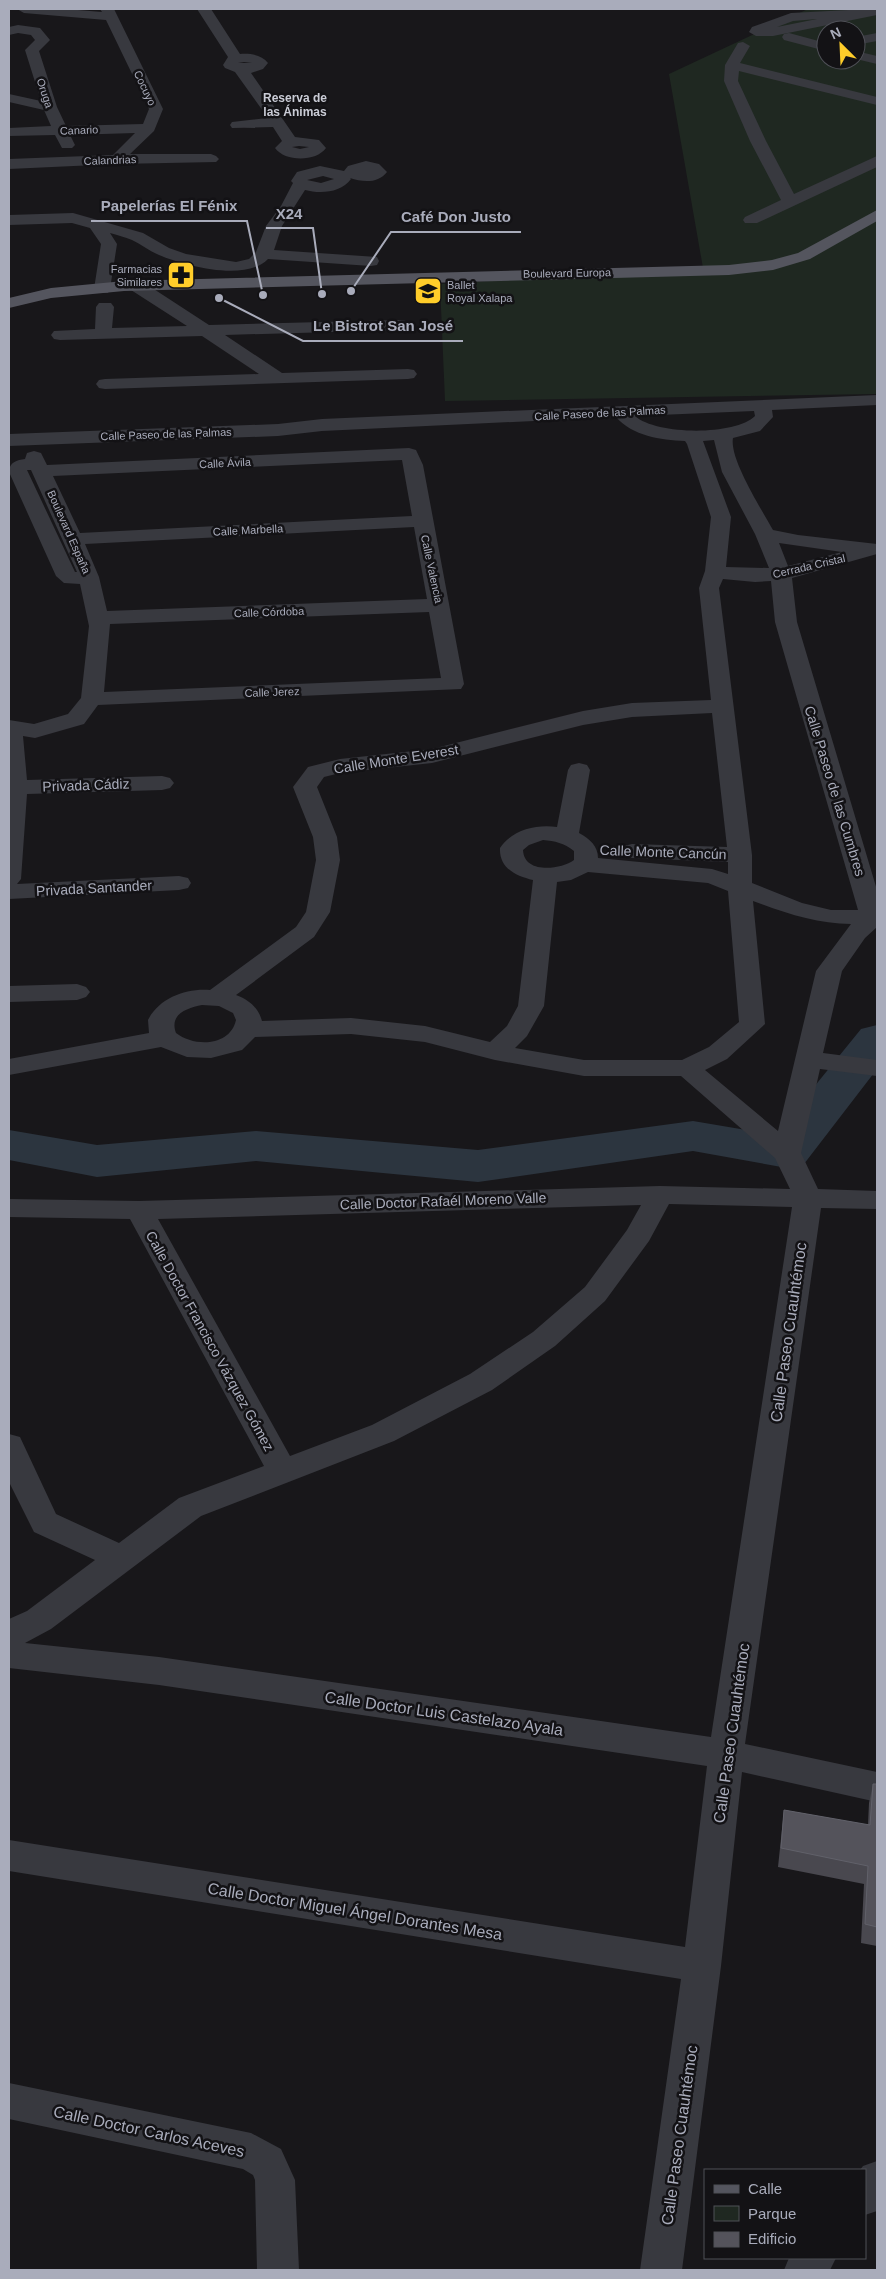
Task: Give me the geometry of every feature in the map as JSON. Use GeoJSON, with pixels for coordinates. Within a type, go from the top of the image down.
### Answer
{"type":"FeatureCollection","features":[{"type":"Feature","properties":{"kind":"main road","name":"Boulevard Europa"},"geometry":{"type":"LineString","coordinates":[[9,297],[50,288],[102,286],[729,270],[773,265],[804,256],[877,215]]}},
{"type":"Feature","properties":{"kind":"main road","name":"Boulevard Europa"},"geometry":{"type":"LineString","coordinates":[[9,303],[51,293],[102,286]]}},
{"type":"Feature","properties":{"kind":"street"},"geometry":{"type":"LineString","coordinates":[[24,9],[110,13]]}},
{"type":"Feature","properties":{"kind":"street"},"geometry":{"type":"LineString","coordinates":[[204,9],[218,22],[300,147],[304,178],[309,186],[336,176]]}},
{"type":"Feature","properties":{"kind":"street"},"geometry":{"type":"LineString","coordinates":[[218,9],[218,22]]}},
{"type":"Feature","properties":{"kind":"street"},"geometry":{"type":"LineString","coordinates":[[858,15],[830,14],[791,17],[756,32],[773,32],[858,15],[877,11]]}},
{"type":"Feature","properties":{"kind":"street","name":"Cocuyo"},"geometry":{"type":"LineString","coordinates":[[110,13],[156,109],[149,128],[117,159]]}},
{"type":"Feature","properties":{"kind":"street"},"geometry":{"type":"LineString","coordinates":[[789,37],[816,44]]}},
{"type":"Feature","properties":{"kind":"street","name":"Oruga"},"geometry":{"type":"LineString","coordinates":[[16,42],[75,162]]}},
{"type":"Feature","properties":{"kind":"street"},"geometry":{"type":"LineString","coordinates":[[743,46],[732,64],[731,81],[758,141],[790,202]]}},
{"type":"Feature","properties":{"kind":"street"},"geometry":{"type":"LineString","coordinates":[[732,64],[877,101]]}},
{"type":"Feature","properties":{"kind":"street"},"geometry":{"type":"LineString","coordinates":[[9,98],[50,108]]}},
{"type":"Feature","properties":{"kind":"street"},"geometry":{"type":"LineString","coordinates":[[276,108],[277,122],[300,147],[336,176]]}},
{"type":"Feature","properties":{"kind":"street"},"geometry":{"type":"LineString","coordinates":[[237,125],[277,122]]}},
{"type":"Feature","properties":{"kind":"street","name":"Canario"},"geometry":{"type":"LineString","coordinates":[[9,132],[149,128]]}},
{"type":"Feature","properties":{"kind":"street","name":"Calandrias"},"geometry":{"type":"LineString","coordinates":[[9,164],[117,159],[211,159]]}},
{"type":"Feature","properties":{"kind":"street"},"geometry":{"type":"LineString","coordinates":[[751,220],[877,161]]}},
{"type":"Feature","properties":{"kind":"street"},"geometry":{"type":"LineString","coordinates":[[776,174],[796,182],[825,185]]}},
{"type":"Feature","properties":{"kind":"street"},"geometry":{"type":"LineString","coordinates":[[288,207],[336,176]]}},
{"type":"Feature","properties":{"kind":"street"},"geometry":{"type":"LineString","coordinates":[[9,220],[73,218],[137,236],[163,251],[206,263],[236,266],[247,265],[254,263],[264,254],[274,226],[288,207],[304,178]]}},
{"type":"Feature","properties":{"kind":"street"},"geometry":{"type":"LineString","coordinates":[[96,225],[108,244],[102,286]]}},
{"type":"Feature","properties":{"kind":"street"},"geometry":{"type":"LineString","coordinates":[[264,254],[371,261]]}},
{"type":"Feature","properties":{"kind":"street"},"geometry":{"type":"LineString","coordinates":[[131,286],[278,378]]}},
{"type":"Feature","properties":{"kind":"street"},"geometry":{"type":"LineString","coordinates":[[103,334],[105,307]]}},
{"type":"Feature","properties":{"kind":"street"},"geometry":{"type":"LineString","coordinates":[[60,335],[400,325]]}},
{"type":"Feature","properties":{"kind":"street"},"geometry":{"type":"LineString","coordinates":[[105,384],[408,374]]}},
{"type":"Feature","properties":{"kind":"street","name":"Calle Paseo de las Palmas"},"geometry":{"type":"LineString","coordinates":[[14,434],[278,430],[322,425],[877,400]]}},
{"type":"Feature","properties":{"kind":"street"},"geometry":{"type":"LineString","coordinates":[[621,412],[634,425],[656,432],[690,435],[725,433],[754,427],[764,417],[762,406]]}},
{"type":"Feature","properties":{"kind":"street","name":"Calle Paseo de las Cumbres"},"geometry":{"type":"LineString","coordinates":[[725,433],[723,443],[732,472],[765,534],[781,574],[786,622],[875,917]]}},
{"type":"Feature","properties":{"kind":"street","name":"Boulevard España"},"geometry":{"type":"LineString","coordinates":[[14,434],[41,471],[75,543],[89,578],[100,626],[93,695]]}},
{"type":"Feature","properties":{"kind":"street"},"geometry":{"type":"LineString","coordinates":[[247,1029],[351,1026],[425,1034],[495,1052],[584,1068],[687,1068],[718,1052],[752,1024],[740,887],[740,855],[709,588],[715,571],[721,517],[696,444],[690,435]]}},
{"type":"Feature","properties":{"kind":"street","name":"Calle Ávila"},"geometry":{"type":"LineString","coordinates":[[41,471],[181,469],[405,460]]}},
{"type":"Feature","properties":{"kind":"street","name":"Calle Valencia"},"geometry":{"type":"LineString","coordinates":[[405,460],[444,680]]}},
{"type":"Feature","properties":{"kind":"street"},"geometry":{"type":"LineString","coordinates":[[41,471],[22,466],[17,469],[66,576],[71,579],[89,578]]}},
{"type":"Feature","properties":{"kind":"street"},"geometry":{"type":"LineString","coordinates":[[706,473],[732,472]]}},
{"type":"Feature","properties":{"kind":"street","name":"Calle Marbella"},"geometry":{"type":"LineString","coordinates":[[75,543],[416,526]]}},
{"type":"Feature","properties":{"kind":"street","name":"Cerrada Cristal"},"geometry":{"type":"LineString","coordinates":[[765,534],[798,541],[875,549]]}},
{"type":"Feature","properties":{"kind":"street","name":"Cerrada Cristal"},"geometry":{"type":"LineString","coordinates":[[715,571],[747,577],[781,574],[875,549]]}},
{"type":"Feature","properties":{"kind":"street","name":"Calle Córdoba"},"geometry":{"type":"LineString","coordinates":[[98,613],[431,600]]}},
{"type":"Feature","properties":{"kind":"street","name":"Calle Jerez"},"geometry":{"type":"LineString","coordinates":[[93,695],[444,680]]}},
{"type":"Feature","properties":{"kind":"street"},"geometry":{"type":"LineString","coordinates":[[9,879],[12,788],[10,727],[35,731],[76,719],[93,695]]}},
{"type":"Feature","properties":{"kind":"street","name":"Calle Monte Everest"},"geometry":{"type":"LineString","coordinates":[[216,998],[305,932],[318,912],[328,860],[325,837],[305,787],[316,772],[340,766],[432,756],[583,718],[632,710],[723,706]]}},
{"type":"Feature","properties":{"kind":"street"},"geometry":{"type":"LineString","coordinates":[[579,770],[579,850],[568,873],[546,876],[521,870],[513,863],[510,856],[511,848],[518,841],[528,836],[554,834],[579,850]]}},
{"type":"Feature","properties":{"kind":"street","name":"Privada Cádiz"},"geometry":{"type":"LineString","coordinates":[[12,788],[162,783]]}},
{"type":"Feature","properties":{"kind":"street","name":"Calle Monte Cancún"},"geometry":{"type":"LineString","coordinates":[[579,850],[712,876],[794,908],[822,915],[875,917]]}},
{"type":"Feature","properties":{"kind":"street","name":"Calle Monte Cancún"},"geometry":{"type":"LineString","coordinates":[[579,850],[740,855]]}},
{"type":"Feature","properties":{"kind":"street"},"geometry":{"type":"LineString","coordinates":[[495,1052],[518,1030],[531,1006],[546,876]]}},
{"type":"Feature","properties":{"kind":"street","name":"Privada Santander"},"geometry":{"type":"LineString","coordinates":[[9,892],[179,883]]}},
{"type":"Feature","properties":{"kind":"street"},"geometry":{"type":"LineString","coordinates":[[787,1153],[828,972],[856,932],[875,917]]}},
{"type":"Feature","properties":{"kind":"street"},"geometry":{"type":"LineString","coordinates":[[9,994],[77,992]]}},
{"type":"Feature","properties":{"kind":"street"},"geometry":{"type":"LineString","coordinates":[[216,998],[239,1006],[246,1013],[247,1029],[235,1041],[216,1049],[186,1049],[174,1045],[165,1038],[160,1030],[161,1020],[170,1008],[188,1000],[216,998]]}},
{"type":"Feature","properties":{"kind":"street"},"geometry":{"type":"LineString","coordinates":[[9,1067],[165,1038]]}},
{"type":"Feature","properties":{"kind":"street"},"geometry":{"type":"LineString","coordinates":[[809,1060],[877,1068]]}},
{"type":"Feature","properties":{"kind":"street"},"geometry":{"type":"LineString","coordinates":[[687,1068],[787,1153],[808,1197]]}},
{"type":"Feature","properties":{"kind":"street"},"geometry":{"type":"LineString","coordinates":[[9,1637],[16,1631],[39,1620],[190,1507],[383,1433],[481,1382],[544,1339],[595,1294],[639,1234],[660,1195]]}},
{"type":"Feature","properties":{"kind":"street","name":"Calle Doctor Rafaél Moreno Valle"},"geometry":{"type":"LineString","coordinates":[[9,1208],[139,1210],[660,1195],[877,1200]]}},
{"type":"Feature","properties":{"kind":"street","name":"Calle Paseo Cuauhtémoc"},"geometry":{"type":"LineString","coordinates":[[661,2270],[702,1966],[726,1754],[808,1197]]}},
{"type":"Feature","properties":{"kind":"street","name":"Calle Doctor Francisco Vázquez Gómez"},"geometry":{"type":"LineString","coordinates":[[139,1210],[282,1471]]}},
{"type":"Feature","properties":{"kind":"street"},"geometry":{"type":"LineString","coordinates":[[9,1445],[33,1502],[45,1523],[123,1559]]}},
{"type":"Feature","properties":{"kind":"street","name":"Calle Doctor Luis Castelazo Ayala"},"geometry":{"type":"LineString","coordinates":[[9,1655],[160,1671],[726,1754],[877,1787]]}},
{"type":"Feature","properties":{"kind":"street","name":"Calle Doctor Miguel Ángel Dorantes Mesa"},"geometry":{"type":"LineString","coordinates":[[9,1856],[702,1966]]}},
{"type":"Feature","properties":{"kind":"street","name":"Calle Doctor Carlos Aceves"},"geometry":{"type":"LineString","coordinates":[[9,2102],[251,2152],[267,2162],[275,2180],[278,2270]]}},
{"type":"Feature","properties":{"kind":"street"},"geometry":{"type":"LineString","coordinates":[[866,2195],[877,2180]]}},
{"type":"Feature","properties":{"kind":"street"},"geometry":{"type":"LineString","coordinates":[[805,2270],[814,2259]]}},
{"type":"Feature","properties":{"kind":"green space"},"geometry":{"type":"Polygon","coordinates":[[[808,9],[877,9],[877,394],[445,401],[440,284],[703,268],[669,74],[808,9]]]}},
{"type":"Feature","properties":{"kind":"building"},"geometry":{"type":"Polygon","coordinates":[[[873,1784],[877,1784],[877,1927],[865,1924],[868,1866],[781,1848],[784,1810],[870,1825],[873,1784]]]}},
{"type":"Feature","properties":{"kind":"waterway"},"geometry":{"type":"LineString","coordinates":[[9,1145],[97,1161],[256,1146],[478,1166],[693,1136],[787,1153],[877,1039]]}},
{"type":"Feature","properties":{"kind":"place","name":"Farmacias Similares"},"geometry":{"type":"Point","coordinates":[181,275]}},
{"type":"Feature","properties":{"kind":"place","name":"Café Don Justo"},"geometry":{"type":"Point","coordinates":[351,291]}},
{"type":"Feature","properties":{"kind":"place","name":"Ballet Royal Xalapa"},"geometry":{"type":"Point","coordinates":[428,291]}},
{"type":"Feature","properties":{"kind":"place","name":"X24"},"geometry":{"type":"Point","coordinates":[322,294]}},
{"type":"Feature","properties":{"kind":"place","name":"Papelerías El Fénix"},"geometry":{"type":"Point","coordinates":[263,295]}},
{"type":"Feature","properties":{"kind":"place","name":"Le Bistrot San José"},"geometry":{"type":"Point","coordinates":[219,298]}},
{"type":"Feature","properties":{"kind":"district","name":"Reserva de las Ánimas"},"geometry":{"type":"Point","coordinates":[295,105]}}]}
